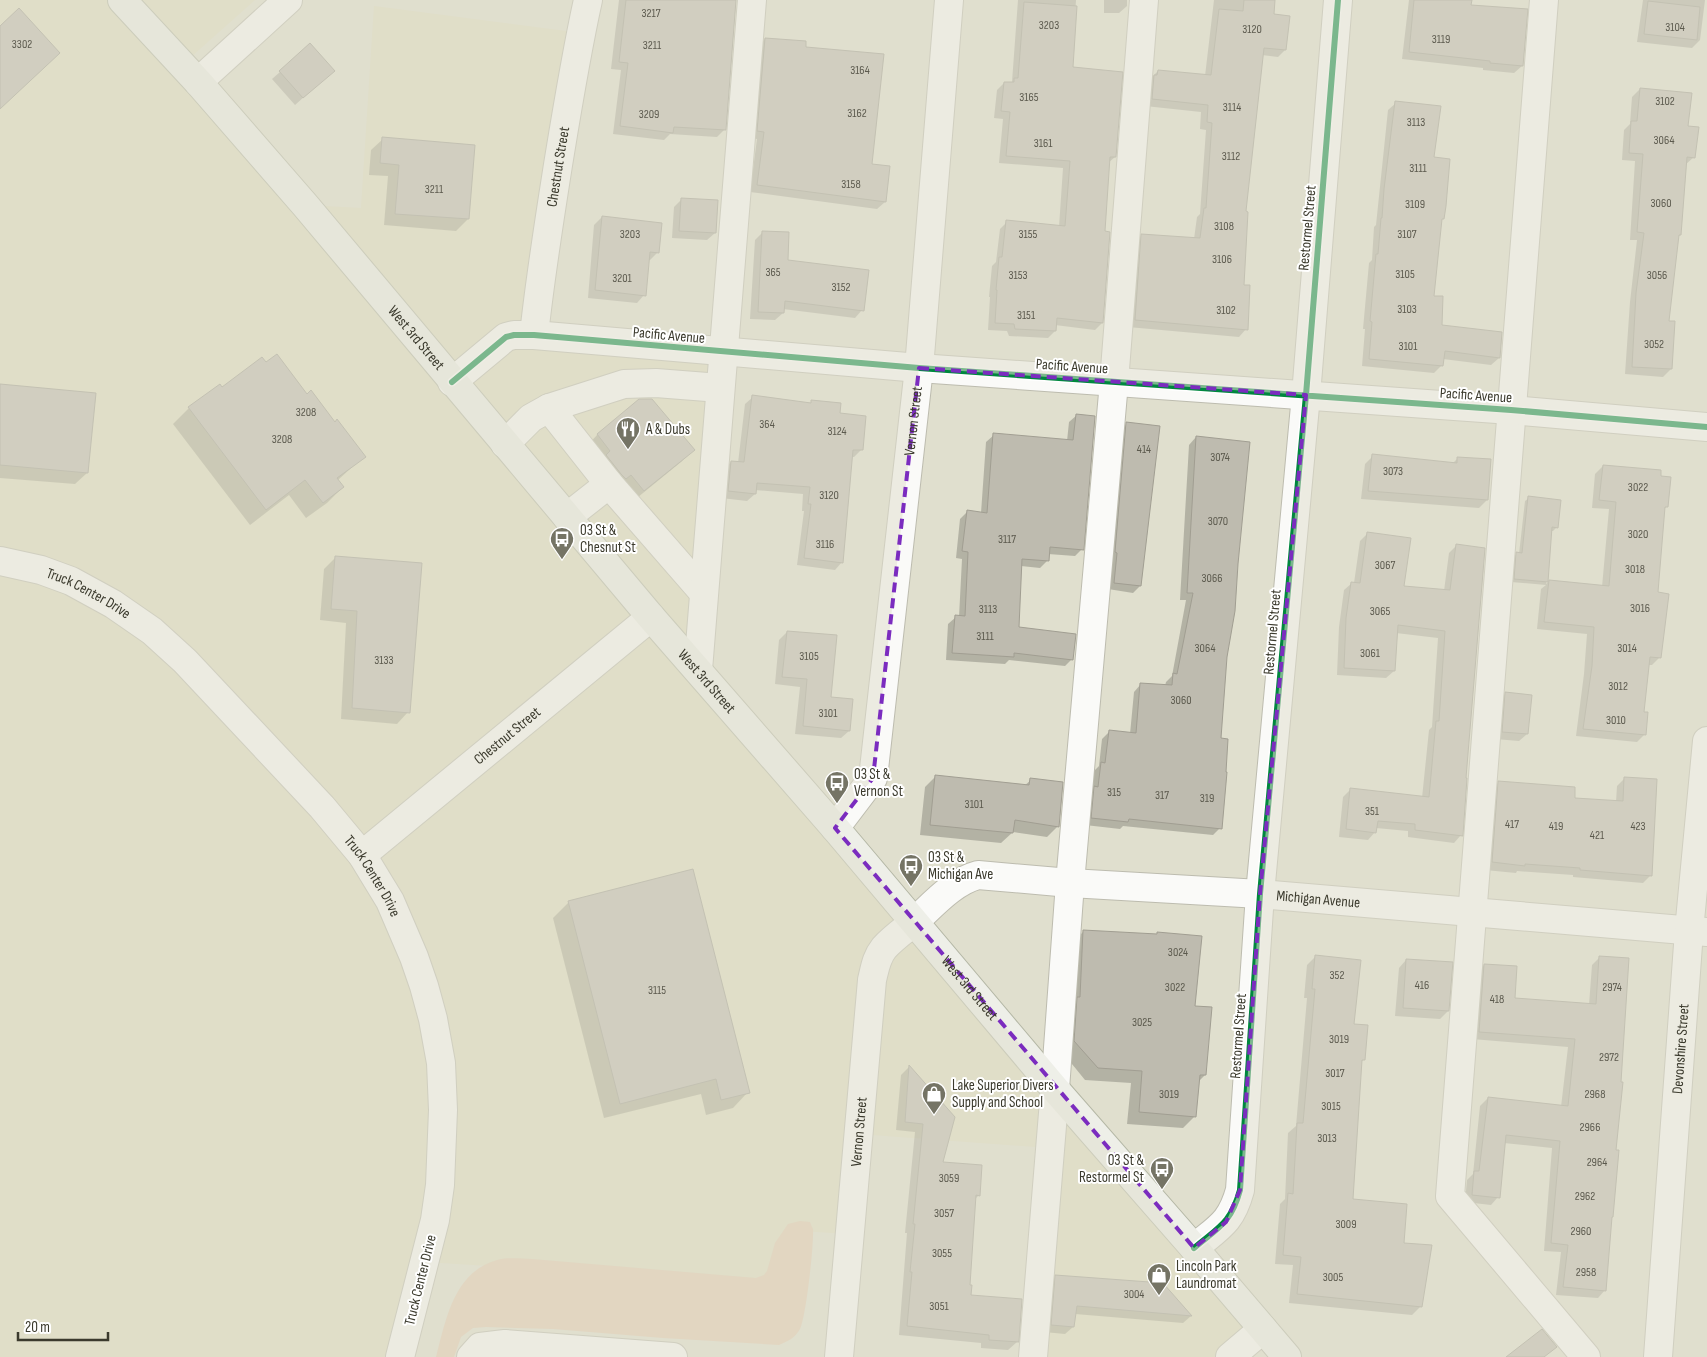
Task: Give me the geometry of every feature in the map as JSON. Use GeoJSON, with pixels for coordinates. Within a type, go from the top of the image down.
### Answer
{"type":"FeatureCollection","features":[{"type":"Feature","properties":{"kind":"main road","name":"West 3rd Street"},"geometry":{"type":"LineString","coordinates":[[124,2],[198,82],[305,206],[651,618],[835,828],[1055,1089],[1287,1357]]}},
{"type":"Feature","properties":{"kind":"street"},"geometry":{"type":"LineString","coordinates":[[198,82],[288,0]]}},
{"type":"Feature","properties":{"kind":"street","name":"Chestnut Street"},"geometry":{"type":"LineString","coordinates":[[534,335],[539,283],[561,146],[588,0]]}},
{"type":"Feature","properties":{"kind":"street"},"geometry":{"type":"LineString","coordinates":[[698,670],[752,0]]}},
{"type":"Feature","properties":{"kind":"street","name":"Vernon Street"},"geometry":{"type":"LineString","coordinates":[[835,828],[873,778],[919,368],[949,0]]}},
{"type":"Feature","properties":{"kind":"street"},"geometry":{"type":"LineString","coordinates":[[1033,1357],[1070,883],[1114,382],[1144,0]]}},
{"type":"Feature","properties":{"kind":"street","name":"Restormel Street"},"geometry":{"type":"LineString","coordinates":[[1194,1248],[1226,1222],[1236,1205],[1240,1190],[1260,894],[1306,395],[1338,0]]}},
{"type":"Feature","properties":{"kind":"street"},"geometry":{"type":"LineString","coordinates":[[1544,0],[1450,1196],[1586,1357]]}},
{"type":"Feature","properties":{"kind":"street","name":"Pacific Avenue"},"geometry":{"type":"LineString","coordinates":[[452,382],[506,337],[534,335],[919,368],[1512,410],[1707,427]]}},
{"type":"Feature","properties":{"kind":"street"},"geometry":{"type":"LineString","coordinates":[[505,444],[531,418],[549,408],[624,384],[720,388]]}},
{"type":"Feature","properties":{"kind":"street"},"geometry":{"type":"LineString","coordinates":[[549,408],[609,484],[703,592]]}},
{"type":"Feature","properties":{"kind":"street"},"geometry":{"type":"LineString","coordinates":[[567,517],[609,484]]}},
{"type":"Feature","properties":{"kind":"street","name":"Truck Center Drive"},"geometry":{"type":"LineString","coordinates":[[0,561],[41,570],[71,581],[113,604],[152,631],[185,661],[322,807],[362,855],[390,901],[414,957],[433,1019],[441,1063],[443,1110],[440,1185],[435,1220],[400,1357]]}},
{"type":"Feature","properties":{"kind":"street","name":"Chestnut Street"},"geometry":{"type":"LineString","coordinates":[[362,855],[651,618]]}},
{"type":"Feature","properties":{"kind":"street","name":"Devonshire Street"},"geometry":{"type":"LineString","coordinates":[[1658,1357],[1698,932],[1707,741]]}},
{"type":"Feature","properties":{"kind":"street","name":"Michigan Avenue"},"geometry":{"type":"LineString","coordinates":[[914,921],[954,887],[970,877],[978,875],[1070,883],[1260,894],[1698,932]]}},
{"type":"Feature","properties":{"kind":"street","name":"Vernon Street"},"geometry":{"type":"LineString","coordinates":[[839,1357],[872,980],[876,961],[885,947],[914,921]]}},
{"type":"Feature","properties":{"kind":"street"},"geometry":{"type":"LineString","coordinates":[[1230,1357],[1263,1329]]}},
{"type":"Feature","properties":{"kind":"street"},"geometry":{"type":"LineString","coordinates":[[481,1351],[505,1344],[673,1357]]}},
{"type":"Feature","properties":{"kind":"highlighted area"},"geometry":{"type":"Polygon","coordinates":[[[919,368],[1306,395],[1260,894],[1240,1190],[1226,1222],[1194,1248],[835,828],[873,778],[919,368]]]}},
{"type":"Feature","properties":{"kind":"shaded area"},"geometry":{"type":"Polygon","coordinates":[[[0,0],[255,0],[182,65],[305,205],[361,208],[374,6],[581,33],[534,335],[723,352],[698,668],[1263,1329],[1230,1357],[1033,1357],[1050,1148],[859,1134],[849,1234],[785,1230],[782,1284],[425,1262],[400,1357],[0,1357],[0,0]]]}},
{"type":"Feature","properties":{"kind":"shaded area"},"geometry":{"type":"Polygon","coordinates":[[[800,1221],[810,1222],[813,1229],[805,1310],[800,1329],[796,1335],[779,1345],[553,1329],[486,1327],[473,1328],[461,1337],[454,1357],[436,1357],[448,1313],[461,1286],[482,1266],[497,1260],[510,1258],[532,1259],[756,1278],[764,1275],[767,1271],[775,1243],[788,1224],[800,1221]]]}},
{"type":"Feature","properties":{"kind":"building"},"geometry":{"type":"Polygon","coordinates":[[[626,0],[736,0],[726,130],[674,127],[673,133],[620,126],[628,63],[619,62],[626,0]]]}},
{"type":"Feature","properties":{"kind":"building"},"geometry":{"type":"Polygon","coordinates":[[[1244,0],[1275,0],[1274,14],[1290,16],[1286,50],[1264,48],[1246,211],[1248,212],[1244,285],[1250,285],[1248,330],[1135,320],[1141,234],[1200,238],[1204,208],[1206,208],[1212,123],[1207,122],[1208,105],[1152,99],[1154,75],[1157,75],[1158,70],[1211,75],[1219,9],[1243,11],[1244,0]]]}},
{"type":"Feature","properties":{"kind":"building"},"geometry":{"type":"Polygon","coordinates":[[[1414,0],[1472,0],[1471,5],[1528,9],[1523,66],[1409,52],[1414,0]]]}},
{"type":"Feature","properties":{"kind":"building"},"geometry":{"type":"Polygon","coordinates":[[[1648,1],[1700,7],[1697,40],[1644,34],[1648,1]]]}},
{"type":"Feature","properties":{"kind":"building"},"geometry":{"type":"Polygon","coordinates":[[[1024,2],[1077,6],[1073,67],[1123,72],[1116,157],[1110,157],[1105,231],[1110,232],[1103,323],[1057,318],[1056,331],[1015,329],[1014,324],[995,323],[999,257],[1002,257],[1006,220],[1065,226],[1070,161],[1006,156],[1010,112],[1001,111],[1004,82],[1014,82],[1014,78],[1018,78],[1024,2]]]}},
{"type":"Feature","properties":{"kind":"building"},"geometry":{"type":"Polygon","coordinates":[[[19,8],[60,53],[0,109],[0,26],[19,8]]]}},
{"type":"Feature","properties":{"kind":"building"},"geometry":{"type":"Polygon","coordinates":[[[765,38],[806,41],[806,47],[884,54],[872,164],[890,166],[886,202],[757,185],[764,132],[757,131],[765,38]]]}},
{"type":"Feature","properties":{"kind":"building"},"geometry":{"type":"Polygon","coordinates":[[[310,43],[335,71],[303,98],[279,71],[310,43]]]}},
{"type":"Feature","properties":{"kind":"building"},"geometry":{"type":"Polygon","coordinates":[[[1640,88],[1692,93],[1688,126],[1699,127],[1695,158],[1687,157],[1681,235],[1679,235],[1669,321],[1675,321],[1672,369],[1632,367],[1636,293],[1644,233],[1637,232],[1643,154],[1629,153],[1631,121],[1637,121],[1640,88]]]}},
{"type":"Feature","properties":{"kind":"building"},"geometry":{"type":"Polygon","coordinates":[[[1395,101],[1441,106],[1434,157],[1450,159],[1434,296],[1443,296],[1442,325],[1502,332],[1500,358],[1445,351],[1443,366],[1369,359],[1372,322],[1370,321],[1376,254],[1378,254],[1395,101]]]}},
{"type":"Feature","properties":{"kind":"building"},"geometry":{"type":"Polygon","coordinates":[[[382,137],[475,145],[469,219],[395,214],[399,165],[380,163],[382,137]]]}},
{"type":"Feature","properties":{"kind":"building"},"geometry":{"type":"Polygon","coordinates":[[[681,198],[718,200],[716,233],[679,231],[681,198]]]}},
{"type":"Feature","properties":{"kind":"building"},"geometry":{"type":"Polygon","coordinates":[[[602,216],[662,223],[659,253],[650,252],[646,296],[595,290],[602,216]]]}},
{"type":"Feature","properties":{"kind":"building"},"geometry":{"type":"Polygon","coordinates":[[[762,231],[789,232],[788,260],[869,270],[864,311],[785,301],[784,313],[758,312],[762,231]]]}},
{"type":"Feature","properties":{"kind":"building"},"geometry":{"type":"Polygon","coordinates":[[[277,354],[307,394],[311,390],[335,422],[337,419],[366,457],[337,478],[344,487],[323,503],[305,480],[266,510],[188,407],[220,384],[222,387],[262,357],[266,362],[277,354]]]}},
{"type":"Feature","properties":{"kind":"building"},"geometry":{"type":"Polygon","coordinates":[[[0,384],[96,393],[88,473],[0,465],[0,384]]]}},
{"type":"Feature","properties":{"kind":"building"},"geometry":{"type":"Polygon","coordinates":[[[752,395],[811,403],[811,400],[841,403],[840,413],[866,416],[863,450],[853,450],[843,563],[804,558],[811,504],[808,504],[810,487],[757,483],[756,494],[728,491],[731,461],[744,462],[752,395]]]}},
{"type":"Feature","properties":{"kind":"building"},"geometry":{"type":"Polygon","coordinates":[[[639,399],[652,399],[695,450],[644,491],[631,475],[626,479],[621,474],[606,455],[610,451],[597,434],[639,399]]]}},
{"type":"Feature","properties":{"kind":"building"},"geometry":{"type":"Polygon","coordinates":[[[1076,414],[1095,416],[1084,550],[1050,547],[1049,561],[1022,559],[1019,627],[1076,634],[1073,660],[1014,653],[1014,657],[952,653],[955,615],[965,616],[968,552],[962,551],[967,510],[987,513],[993,433],[1073,440],[1076,414]]]}},
{"type":"Feature","properties":{"kind":"building"},"geometry":{"type":"Polygon","coordinates":[[[1126,422],[1160,426],[1141,586],[1114,583],[1126,422]]]}},
{"type":"Feature","properties":{"kind":"building"},"geometry":{"type":"Polygon","coordinates":[[[1196,436],[1250,442],[1235,611],[1227,657],[1221,738],[1228,739],[1222,829],[1129,819],[1128,822],[1091,818],[1094,786],[1098,787],[1101,762],[1105,763],[1109,730],[1136,733],[1140,683],[1172,685],[1173,673],[1177,674],[1193,593],[1187,593],[1196,436]]]}},
{"type":"Feature","properties":{"kind":"building"},"geometry":{"type":"Polygon","coordinates":[[[1372,454],[1457,463],[1457,457],[1491,459],[1488,500],[1368,491],[1372,454]]]}},
{"type":"Feature","properties":{"kind":"building"},"geometry":{"type":"Polygon","coordinates":[[[1603,465],[1661,470],[1661,476],[1671,477],[1668,507],[1665,507],[1658,592],[1669,594],[1661,658],[1650,657],[1644,712],[1648,712],[1646,735],[1583,729],[1592,666],[1594,627],[1544,622],[1549,580],[1609,586],[1616,502],[1599,500],[1603,465]]]}},
{"type":"Feature","properties":{"kind":"building"},"geometry":{"type":"Polygon","coordinates":[[[1528,496],[1561,500],[1558,528],[1552,527],[1548,582],[1514,579],[1516,552],[1522,553],[1528,496]]]}},
{"type":"Feature","properties":{"kind":"building"},"geometry":{"type":"Polygon","coordinates":[[[1367,532],[1411,538],[1404,586],[1450,590],[1456,544],[1485,548],[1463,836],[1415,830],[1415,824],[1378,821],[1376,833],[1346,829],[1350,788],[1429,797],[1436,721],[1439,721],[1445,631],[1398,625],[1395,671],[1344,668],[1346,618],[1351,582],[1360,583],[1367,532]]]}},
{"type":"Feature","properties":{"kind":"building"},"geometry":{"type":"Polygon","coordinates":[[[335,556],[422,563],[410,713],[352,708],[357,611],[331,609],[335,556]]]}},
{"type":"Feature","properties":{"kind":"building"},"geometry":{"type":"Polygon","coordinates":[[[787,631],[837,635],[831,697],[853,699],[850,731],[803,726],[807,679],[782,677],[787,631]]]}},
{"type":"Feature","properties":{"kind":"building"},"geometry":{"type":"Polygon","coordinates":[[[1505,692],[1532,695],[1528,734],[1502,732],[1505,692]]]}},
{"type":"Feature","properties":{"kind":"building"},"geometry":{"type":"Polygon","coordinates":[[[935,775],[1029,785],[1030,778],[1063,782],[1059,827],[1015,820],[1013,833],[930,825],[935,775]]]}},
{"type":"Feature","properties":{"kind":"building"},"geometry":{"type":"Polygon","coordinates":[[[1624,777],[1657,779],[1652,876],[1580,870],[1580,868],[1525,864],[1525,866],[1492,862],[1498,781],[1575,787],[1575,798],[1623,801],[1624,777]]]}},
{"type":"Feature","properties":{"kind":"building"},"geometry":{"type":"Polygon","coordinates":[[[693,869],[750,1093],[721,1100],[716,1079],[620,1104],[568,901],[693,869]]]}},
{"type":"Feature","properties":{"kind":"building"},"geometry":{"type":"Polygon","coordinates":[[[1083,930],[1157,934],[1157,932],[1202,936],[1195,1006],[1212,1007],[1206,1075],[1200,1075],[1196,1117],[1139,1112],[1142,1071],[1098,1068],[1074,1041],[1077,997],[1080,997],[1083,930]]]}},
{"type":"Feature","properties":{"kind":"building"},"geometry":{"type":"Polygon","coordinates":[[[1315,955],[1361,960],[1354,1024],[1368,1025],[1365,1060],[1362,1060],[1353,1199],[1407,1204],[1404,1243],[1432,1245],[1422,1307],[1297,1294],[1301,1257],[1283,1255],[1288,1193],[1293,1194],[1297,1123],[1303,1123],[1315,989],[1312,989],[1315,955]]]}},
{"type":"Feature","properties":{"kind":"building"},"geometry":{"type":"Polygon","coordinates":[[[1599,956],[1629,958],[1621,1082],[1623,1082],[1616,1150],[1619,1150],[1606,1291],[1563,1287],[1568,1245],[1551,1243],[1560,1141],[1506,1135],[1500,1198],[1472,1195],[1474,1171],[1479,1171],[1488,1097],[1568,1106],[1575,1039],[1479,1032],[1484,964],[1517,966],[1515,998],[1596,1004],[1599,956]]]}},
{"type":"Feature","properties":{"kind":"building"},"geometry":{"type":"Polygon","coordinates":[[[1406,959],[1453,962],[1449,1011],[1403,1008],[1406,959]]]}},
{"type":"Feature","properties":{"kind":"building"},"geometry":{"type":"Polygon","coordinates":[[[909,1065],[955,1117],[943,1162],[982,1165],[980,1196],[976,1195],[971,1295],[1022,1299],[1019,1342],[989,1340],[989,1335],[907,1326],[915,1224],[913,1224],[923,1124],[905,1122],[909,1065]]]}},
{"type":"Feature","properties":{"kind":"building"},"geometry":{"type":"Polygon","coordinates":[[[1055,1275],[1163,1283],[1192,1316],[1077,1306],[1074,1327],[1051,1325],[1055,1275]]]}},
{"type":"Feature","properties":{"kind":"building"},"geometry":{"type":"Polygon","coordinates":[[[1542,1329],[1557,1347],[1544,1357],[1506,1357],[1542,1329]]]}},
{"type":"Feature","properties":{"kind":"cycle path"},"geometry":{"type":"LineString","coordinates":[[1194,1248],[1223,1224],[1233,1210],[1240,1190],[1260,894],[1306,395],[1338,0]]}},
{"type":"Feature","properties":{"kind":"cycle path"},"geometry":{"type":"LineString","coordinates":[[452,382],[506,337],[534,335],[919,368],[1511,410],[1707,427]]}},
{"type":"Feature","properties":{"kind":"place","name":"A & Dubs"},"geometry":{"type":"Point","coordinates":[628,450]}},
{"type":"Feature","properties":{"kind":"place","name":"03 St & Chesnut St"},"geometry":{"type":"Point","coordinates":[562,560]}},
{"type":"Feature","properties":{"kind":"place","name":"03 St & Vernon St"},"geometry":{"type":"Point","coordinates":[837,804]}},
{"type":"Feature","properties":{"kind":"place","name":"03 St & Michigan Ave"},"geometry":{"type":"Point","coordinates":[911,887]}},
{"type":"Feature","properties":{"kind":"place","name":"Lake Superior Divers Supply and School"},"geometry":{"type":"Point","coordinates":[934,1115]}},
{"type":"Feature","properties":{"kind":"place","name":"03 St & Restormel St"},"geometry":{"type":"Point","coordinates":[1162,1190]}},
{"type":"Feature","properties":{"kind":"place","name":"Lincoln Park Laundromat"},"geometry":{"type":"Point","coordinates":[1159,1296]}}]}
